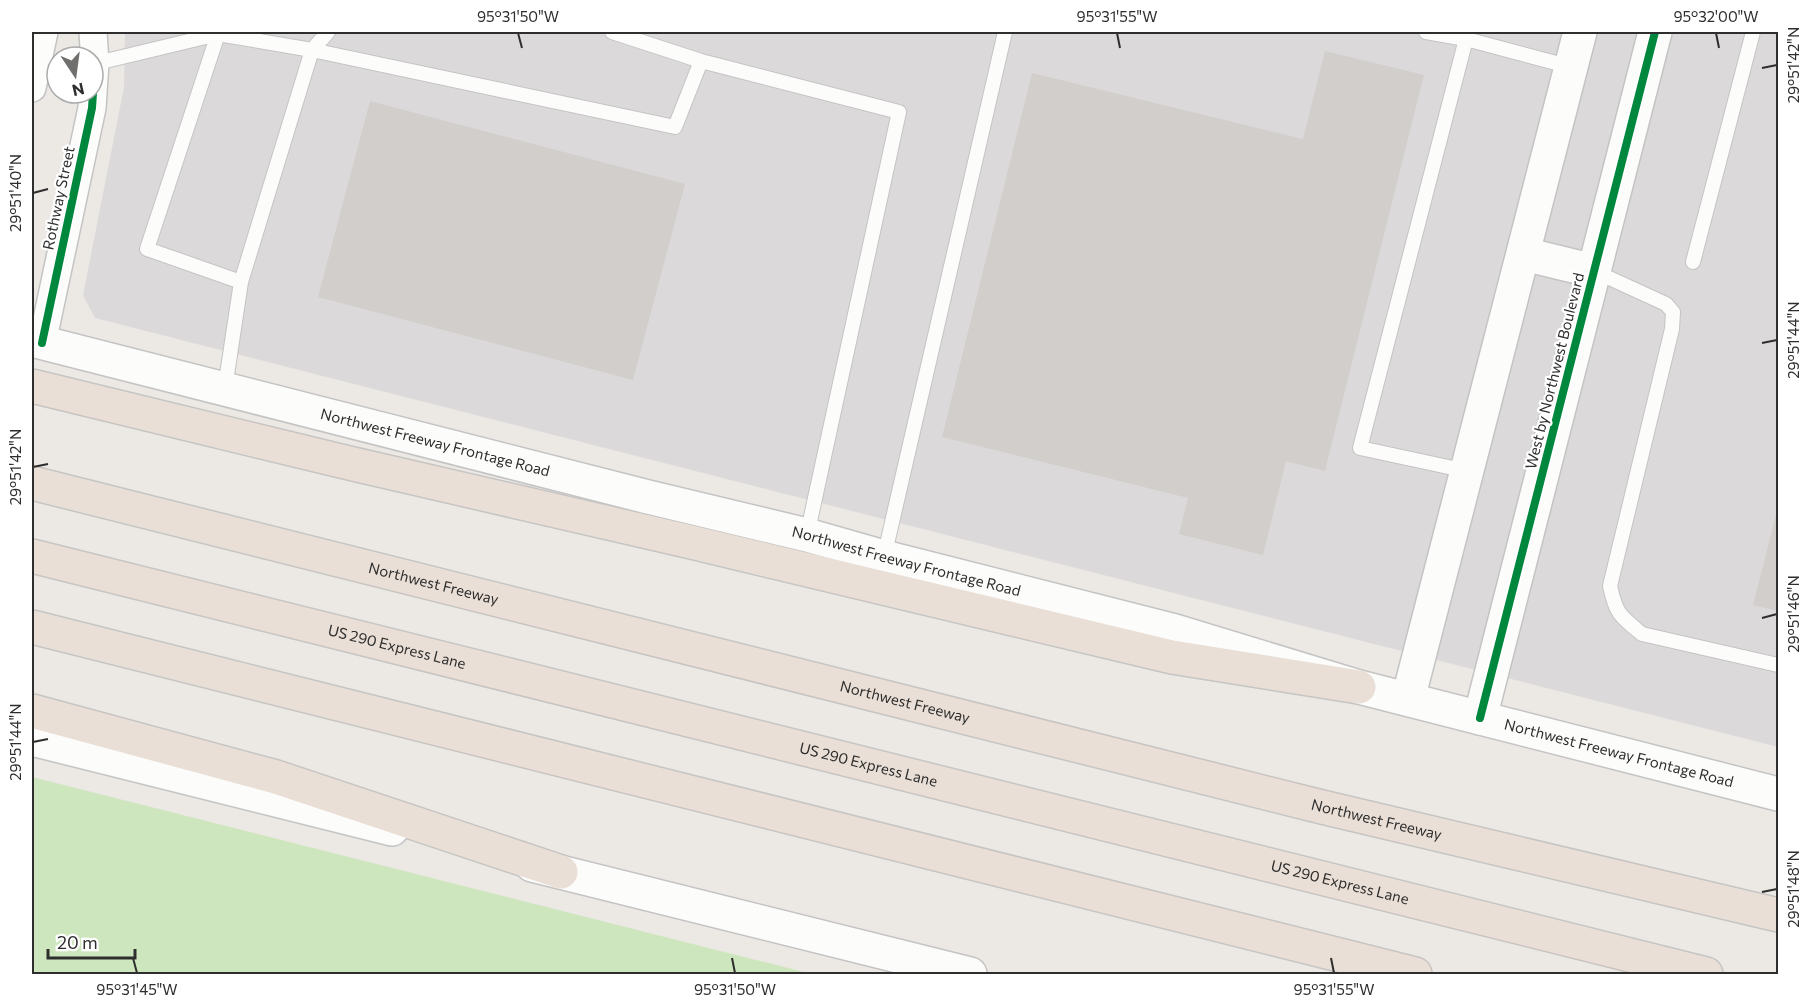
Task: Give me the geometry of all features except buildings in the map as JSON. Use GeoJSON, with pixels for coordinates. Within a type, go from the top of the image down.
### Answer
{"type":"FeatureCollection","features":[{"type":"Feature","properties":{"kind":"highway"},"geometry":{"type":"LineString","coordinates":[[32,386],[349,464],[702,544],[1172,657],[1359,687]]}},
{"type":"Feature","properties":{"kind":"highway","name":"Northwest Freeway"},"geometry":{"type":"LineString","coordinates":[[32,483],[1311,804],[1779,915]]}},
{"type":"Feature","properties":{"kind":"highway","name":"US 290 Express Lane"},"geometry":{"type":"LineString","coordinates":[[32,556],[1706,975]]}},
{"type":"Feature","properties":{"kind":"highway"},"geometry":{"type":"LineString","coordinates":[[32,627],[1414,975]]}},
{"type":"Feature","properties":{"kind":"highway"},"geometry":{"type":"LineString","coordinates":[[32,711],[276,777],[561,872]]}},
{"type":"Feature","properties":{"kind":"main road"},"geometry":{"type":"LineString","coordinates":[[1408,699],[1580,32]]}},
{"type":"Feature","properties":{"kind":"main road","name":"West by Northwest Boulevard"},"geometry":{"type":"LineString","coordinates":[[1480,718],[1655,32]]}},
{"type":"Feature","properties":{"kind":"main road"},"geometry":{"type":"LineString","coordinates":[[1524,255],[1594,271]]}},
{"type":"Feature","properties":{"kind":"main road","name":"Northwest Freeway Frontage Road"},"geometry":{"type":"LineString","coordinates":[[37,341],[648,497],[807,535],[884,557],[1175,631],[1359,687],[1779,794]]}},
{"type":"Feature","properties":{"kind":"main road"},"geometry":{"type":"LineString","coordinates":[[32,739],[970,975]]}},
{"type":"Feature","properties":{"kind":"street"},"geometry":{"type":"LineString","coordinates":[[41,79],[44,32]]}},
{"type":"Feature","properties":{"kind":"street","name":"Rothway Street"},"geometry":{"type":"LineString","coordinates":[[37,341],[92,105]]}},
{"type":"Feature","properties":{"kind":"lane"},"geometry":{"type":"LineString","coordinates":[[225,388],[241,282],[312,50],[328,32]]}},
{"type":"Feature","properties":{"kind":"lane"},"geometry":{"type":"LineString","coordinates":[[612,32],[701,61],[899,111],[807,535]]}},
{"type":"Feature","properties":{"kind":"lane"},"geometry":{"type":"LineString","coordinates":[[884,557],[1005,32]]}},
{"type":"Feature","properties":{"kind":"lane"},"geometry":{"type":"LineString","coordinates":[[1426,32],[1466,39],[1571,67]]}},
{"type":"Feature","properties":{"kind":"lane"},"geometry":{"type":"LineString","coordinates":[[1693,262],[1753,32]]}},
{"type":"Feature","properties":{"kind":"lane"},"geometry":{"type":"LineString","coordinates":[[222,33],[147,249],[241,282]]}},
{"type":"Feature","properties":{"kind":"lane"},"geometry":{"type":"LineString","coordinates":[[105,60],[222,33],[675,127],[701,61]]}},
{"type":"Feature","properties":{"kind":"lane"},"geometry":{"type":"LineString","coordinates":[[1466,39],[1360,448],[1467,471]]}},
{"type":"Feature","properties":{"kind":"lane"},"geometry":{"type":"LineString","coordinates":[[1594,271],[1666,304],[1673,312],[1672,329],[1610,586],[1614,608],[1642,634],[1779,664]]}},
{"type":"Feature","properties":{"kind":"shaded area"},"geometry":{"type":"Polygon","coordinates":[[[125,32],[1778,32],[1778,747],[95,318],[83,295],[124,87],[125,32]]]}},
{"type":"Feature","properties":{"kind":"green space"},"geometry":{"type":"Polygon","coordinates":[[[32,777],[812,974],[32,974],[32,777]]]}},
{"type":"Feature","properties":{"kind":"cycle path"},"geometry":{"type":"LineString","coordinates":[[1480,718],[1655,32]]}},
{"type":"Feature","properties":{"kind":"cycle path"},"geometry":{"type":"LineString","coordinates":[[42,343],[92,105]]}}]}
